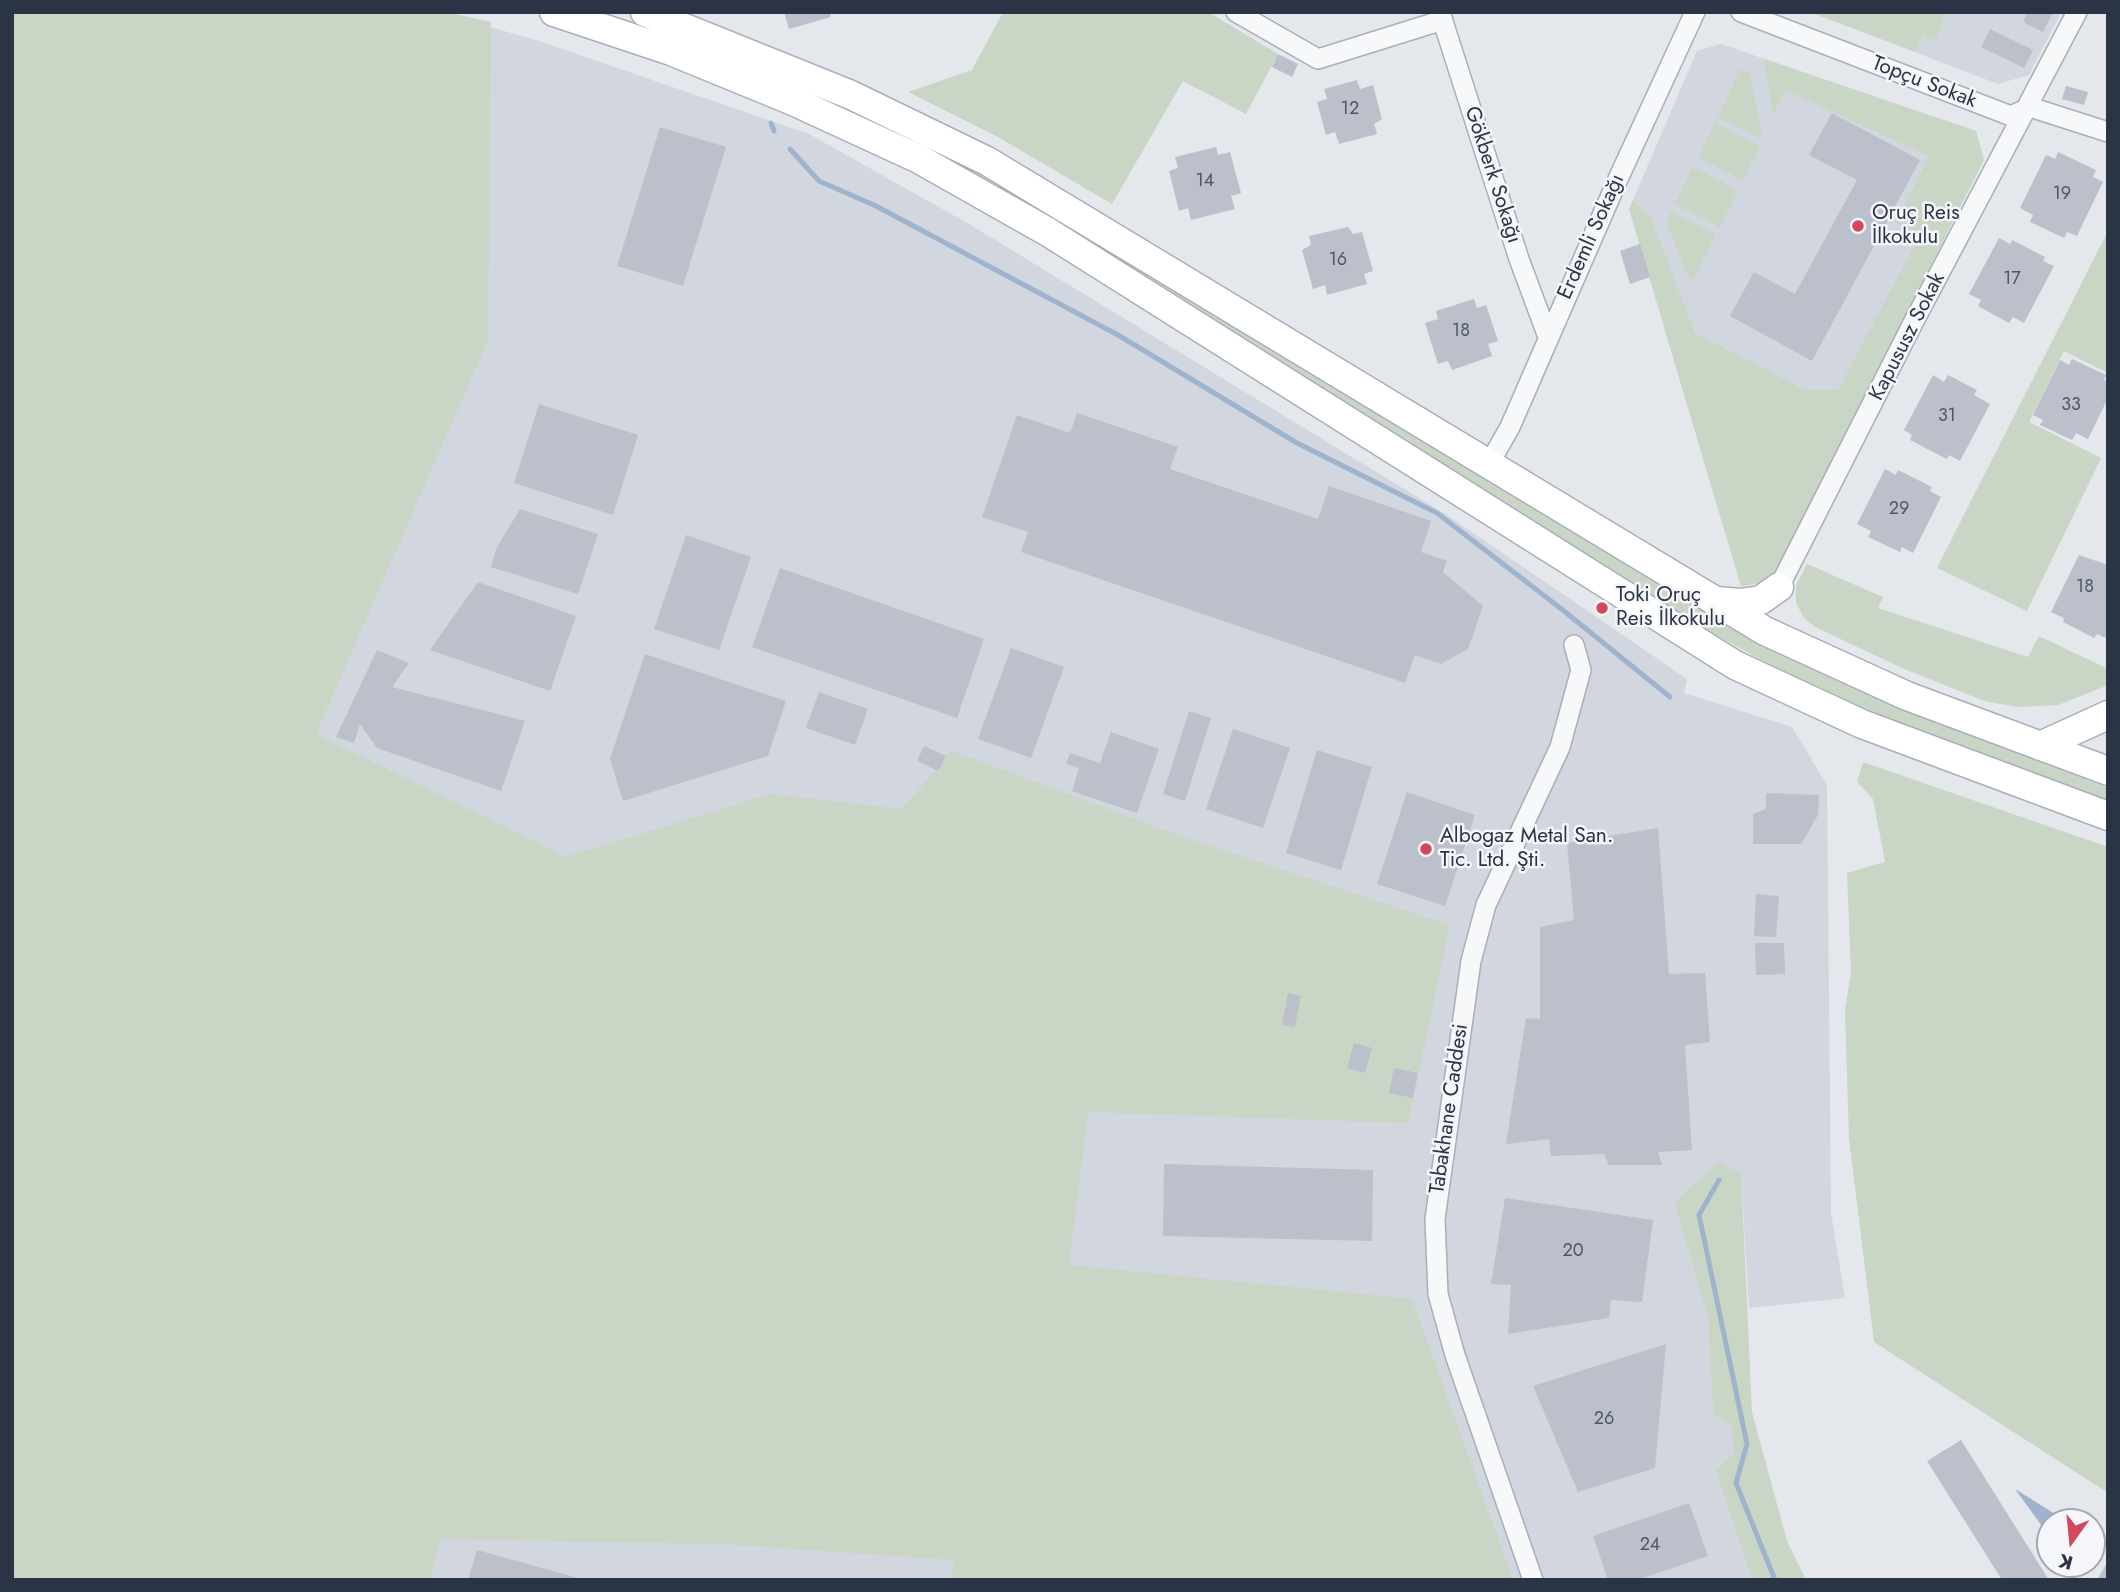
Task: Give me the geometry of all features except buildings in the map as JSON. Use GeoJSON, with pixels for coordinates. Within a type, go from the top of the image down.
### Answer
{"type":"FeatureCollection","features":[{"type":"Feature","properties":{"kind":"main road"},"geometry":{"type":"LineString","coordinates":[[554,12],[671,51],[793,101],[919,159],[1060,240],[1735,665],[1873,729],[2108,816]]}},
{"type":"Feature","properties":{"kind":"main road"},"geometry":{"type":"LineString","coordinates":[[645,12],[851,95],[987,161],[1490,462],[1765,631],[1908,696],[2108,771]]}},
{"type":"Feature","properties":{"kind":"main road"},"geometry":{"type":"LineString","coordinates":[[1716,601],[1740,603],[1761,600],[1779,587]]}},
{"type":"Feature","properties":{"kind":"main road"},"geometry":{"type":"LineString","coordinates":[[1779,587],[1780,609],[1797,645]]}},
{"type":"Feature","properties":{"kind":"main road"},"geometry":{"type":"LineString","coordinates":[[2040,746],[2108,715]]}},
{"type":"Feature","properties":{"kind":"street"},"geometry":{"type":"LineString","coordinates":[[1236,12],[1318,59],[1442,16]]}},
{"type":"Feature","properties":{"kind":"street","name":"Erdemli Sokağı"},"geometry":{"type":"LineString","coordinates":[[1490,462],[1510,426],[1695,12]]}},
{"type":"Feature","properties":{"kind":"street","name":"Topçu Sokak"},"geometry":{"type":"LineString","coordinates":[[1741,12],[2011,116],[2030,107],[2108,132]]}},
{"type":"Feature","properties":{"kind":"street","name":"Kapususz Sokak"},"geometry":{"type":"LineString","coordinates":[[1779,587],[1912,325],[2030,107],[2077,12]]}},
{"type":"Feature","properties":{"kind":"street","name":"Gökberk Sokağı"},"geometry":{"type":"LineString","coordinates":[[1442,16],[1519,259],[1548,337]]}},
{"type":"Feature","properties":{"kind":"street","name":"Tabakhane Caddesi"},"geometry":{"type":"LineString","coordinates":[[1533,1580],[1455,1355],[1438,1293],[1435,1219],[1471,961],[1486,905],[1560,747],[1581,670],[1574,645]]}},
{"type":"Feature","properties":{"kind":"shaded area"},"geometry":{"type":"Polygon","coordinates":[[[12,12],[437,12],[536,40],[809,134],[969,224],[1447,515],[1687,679],[1684,693],[1792,727],[1827,785],[1831,1213],[1845,1298],[1749,1308],[1741,1173],[1674,1202],[1708,1319],[1713,1415],[1731,1423],[1734,1454],[1715,1472],[1752,1580],[12,1580],[12,12]]]}},
{"type":"Feature","properties":{"kind":"shaded area"},"geometry":{"type":"Polygon","coordinates":[[[1810,12],[2061,12],[2029,75],[1998,84],[1810,12]]]}},
{"type":"Feature","properties":{"kind":"shaded area"},"geometry":{"type":"Polygon","coordinates":[[[1721,44],[1976,131],[1984,160],[1741,586],[1629,209],[1697,51],[1721,44]]]}},
{"type":"Feature","properties":{"kind":"green space"},"geometry":{"type":"Polygon","coordinates":[[[12,12],[446,12],[491,22],[488,340],[316,734],[566,857],[770,794],[902,809],[952,751],[1186,838],[1450,925],[1408,1123],[1088,1112],[1069,1265],[1412,1299],[1513,1580],[952,1580],[953,1560],[723,1544],[441,1539],[430,1580],[12,1580],[12,12]]]}},
{"type":"Feature","properties":{"kind":"green space"},"geometry":{"type":"Polygon","coordinates":[[[1003,12],[1208,12],[1278,54],[1246,114],[1183,81],[1112,204],[998,137],[908,92],[972,70],[1003,12]]]}},
{"type":"Feature","properties":{"kind":"green space"},"geometry":{"type":"Polygon","coordinates":[[[1810,12],[1946,12],[1936,40],[1922,35],[1916,52],[1810,12]]]}},
{"type":"Feature","properties":{"kind":"green space"},"geometry":{"type":"Polygon","coordinates":[[[1764,59],[1976,131],[1984,160],[1771,582],[1741,586],[1629,209],[1633,201],[1651,218],[1695,333],[1805,390],[1838,390],[1919,237],[1896,223],[1929,156],[1785,90],[1773,115],[1764,59]]]}},
{"type":"Feature","properties":{"kind":"green space"},"geometry":{"type":"Polygon","coordinates":[[[1740,69],[1750,74],[1763,139],[1718,117],[1740,69]]]}},
{"type":"Feature","properties":{"kind":"green space"},"geometry":{"type":"Polygon","coordinates":[[[807,88],[992,176],[1774,651],[1909,712],[2108,788],[2108,801],[1903,726],[1765,662],[1671,610],[1100,246],[991,181],[908,138],[805,93],[807,88]]]}},
{"type":"Feature","properties":{"kind":"green space"},"geometry":{"type":"Polygon","coordinates":[[[1715,123],[1760,146],[1743,180],[1698,158],[1715,123]]]}},
{"type":"Feature","properties":{"kind":"green space"},"geometry":{"type":"Polygon","coordinates":[[[1693,167],[1738,190],[1720,227],[1675,204],[1693,167]]]}},
{"type":"Feature","properties":{"kind":"green space"},"geometry":{"type":"Polygon","coordinates":[[[1671,212],[1716,234],[1691,284],[1666,222],[1671,212]]]}},
{"type":"Feature","properties":{"kind":"green space"},"geometry":{"type":"Polygon","coordinates":[[[2108,231],[2108,373],[2064,351],[2029,422],[2101,458],[2027,611],[1937,568],[2108,231]]]}},
{"type":"Feature","properties":{"kind":"green space"},"geometry":{"type":"Polygon","coordinates":[[[1807,564],[1883,597],[1878,608],[2028,657],[2039,636],[2108,669],[2108,685],[2058,705],[2017,707],[1984,701],[1902,668],[1815,627],[1804,618],[1796,603],[1796,585],[1807,564]]]}},
{"type":"Feature","properties":{"kind":"green space"},"geometry":{"type":"Polygon","coordinates":[[[1863,762],[2108,847],[2108,1493],[1874,1342],[1849,1138],[1845,1009],[1851,972],[1847,873],[1885,862],[1873,799],[1857,782],[1863,762]]]}},
{"type":"Feature","properties":{"kind":"green space"},"geometry":{"type":"Polygon","coordinates":[[[1718,1163],[1741,1173],[1752,1412],[1787,1541],[1806,1580],[1752,1580],[1715,1471],[1734,1453],[1731,1424],[1713,1415],[1708,1319],[1674,1202],[1718,1163]]]}},
{"type":"Feature","properties":{"kind":"water"},"geometry":{"type":"Polygon","coordinates":[[[2015,1489],[2046,1508],[2036,1508],[2036,1518],[2015,1489]]]}},
{"type":"Feature","properties":{"kind":"waterway"},"geometry":{"type":"LineString","coordinates":[[771,123],[774,131]]}},
{"type":"Feature","properties":{"kind":"waterway"},"geometry":{"type":"LineString","coordinates":[[790,149],[819,181],[876,206],[1118,335],[1297,443],[1437,513],[1670,697]]}},
{"type":"Feature","properties":{"kind":"waterway"},"geometry":{"type":"LineString","coordinates":[[1719,1180],[1699,1215],[1747,1444],[1736,1483],[1775,1580]]}},
{"type":"Feature","properties":{"kind":"place","name":"Oruç Reis İlkokulu"},"geometry":{"type":"Point","coordinates":[1858,226]}},
{"type":"Feature","properties":{"kind":"place","name":"Toki Oruç Reis İlkokulu"},"geometry":{"type":"Point","coordinates":[1602,608]}},
{"type":"Feature","properties":{"kind":"place","name":"Albogaz Metal San. Tic. Ltd. Şti."},"geometry":{"type":"Point","coordinates":[1426,849]}}]}
